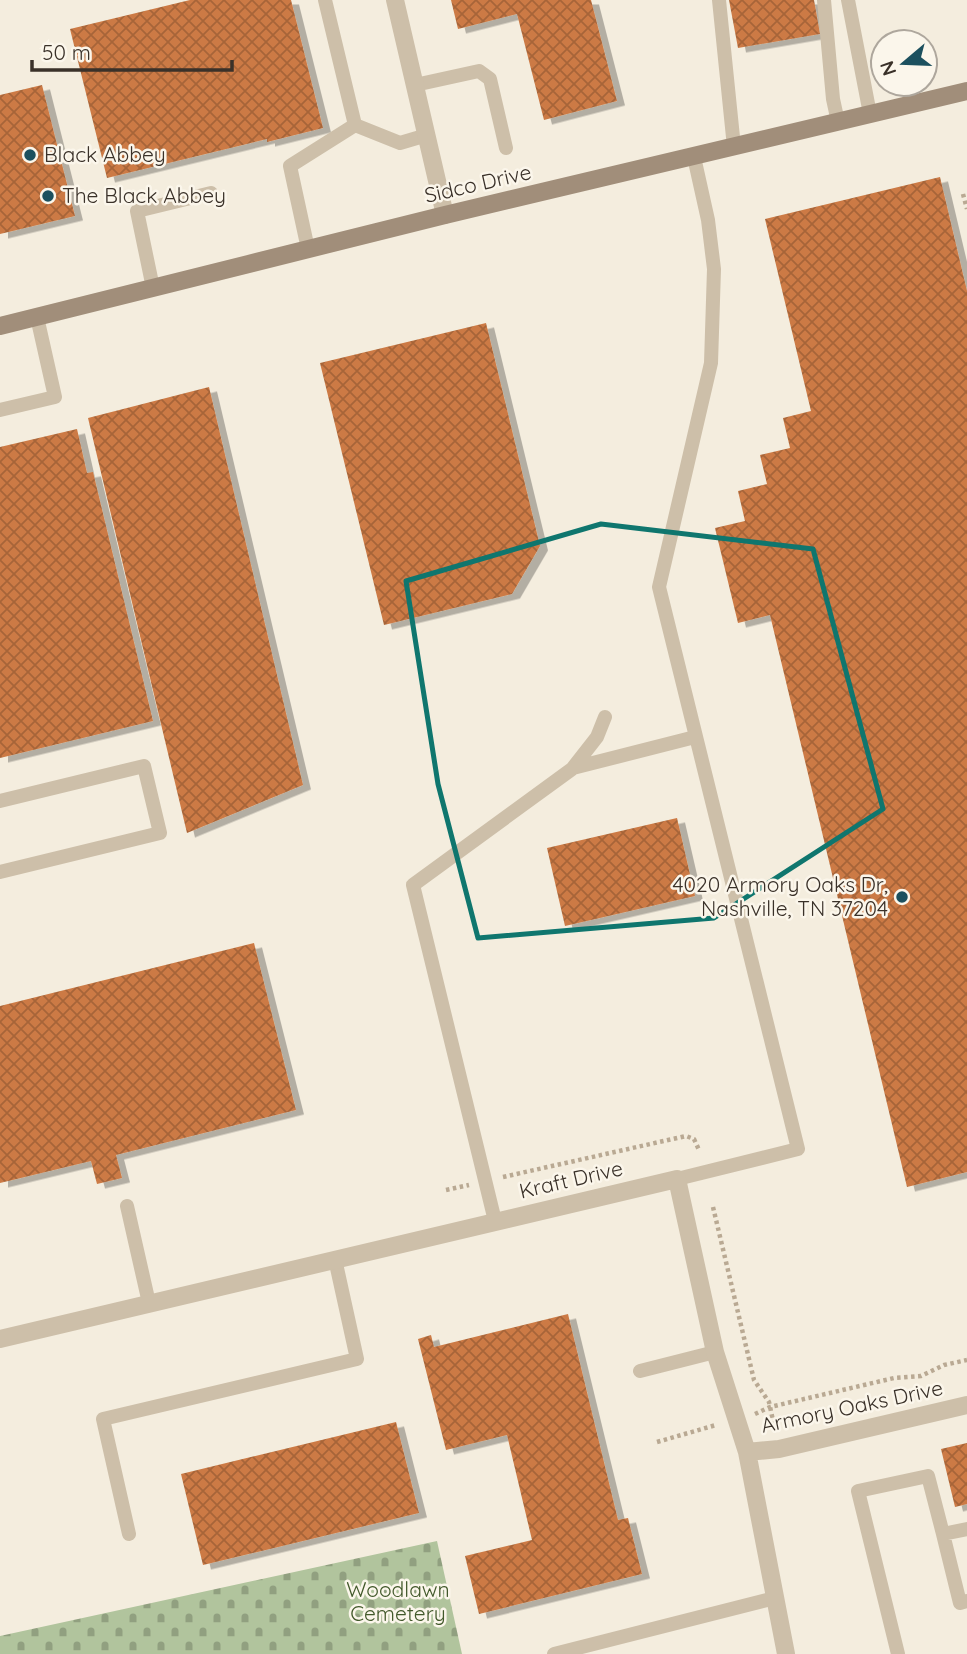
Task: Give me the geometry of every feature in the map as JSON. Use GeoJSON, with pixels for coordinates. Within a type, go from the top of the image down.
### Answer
{"type":"FeatureCollection","features":[{"type":"Feature","properties":{"kind":"street"},"geometry":{"type":"LineString","coordinates":[[395,0],[445,215]]}},
{"type":"Feature","properties":{"kind":"street","name":"Sidco Drive"},"geometry":{"type":"LineString","coordinates":[[0,326],[445,215],[967,91]]}},
{"type":"Feature","properties":{"kind":"street"},"geometry":{"type":"LineString","coordinates":[[677,1179],[715,1352],[747,1452],[786,1654]]}},
{"type":"Feature","properties":{"kind":"street","name":"Kraft Drive"},"geometry":{"type":"LineString","coordinates":[[0,1339],[677,1179]]}},
{"type":"Feature","properties":{"kind":"street","name":"Armory Oaks Drive"},"geometry":{"type":"LineString","coordinates":[[747,1452],[779,1448],[967,1405]]}},
{"type":"Feature","properties":{"kind":"lane"},"geometry":{"type":"LineString","coordinates":[[325,0],[355,125]]}},
{"type":"Feature","properties":{"kind":"lane"},"geometry":{"type":"LineString","coordinates":[[719,0],[734,147]]}},
{"type":"Feature","properties":{"kind":"lane"},"geometry":{"type":"LineString","coordinates":[[824,0],[833,99],[838,122]]}},
{"type":"Feature","properties":{"kind":"lane"},"geometry":{"type":"LineString","coordinates":[[848,0],[870,114]]}},
{"type":"Feature","properties":{"kind":"lane"},"geometry":{"type":"LineString","coordinates":[[415,85],[479,71],[490,79],[506,148]]}},
{"type":"Feature","properties":{"kind":"lane"},"geometry":{"type":"LineString","coordinates":[[355,125],[400,143],[427,135]]}},
{"type":"Feature","properties":{"kind":"lane"},"geometry":{"type":"LineString","coordinates":[[308,249],[290,166],[355,125]]}},
{"type":"Feature","properties":{"kind":"lane"},"geometry":{"type":"LineString","coordinates":[[677,1179],[798,1149],[659,587],[711,363],[714,270],[708,220],[694,157]]}},
{"type":"Feature","properties":{"kind":"lane"},"geometry":{"type":"LineString","coordinates":[[153,288],[137,211],[211,193]]}},
{"type":"Feature","properties":{"kind":"lane"},"geometry":{"type":"LineString","coordinates":[[0,410],[55,397],[37,317]]}},
{"type":"Feature","properties":{"kind":"lane"},"geometry":{"type":"LineString","coordinates":[[495,1221],[413,885],[572,769],[597,737],[605,717]]}},
{"type":"Feature","properties":{"kind":"lane"},"geometry":{"type":"LineString","coordinates":[[572,769],[695,737]]}},
{"type":"Feature","properties":{"kind":"lane"},"geometry":{"type":"LineString","coordinates":[[0,801],[144,766],[160,833],[0,872]]}},
{"type":"Feature","properties":{"kind":"lane"},"geometry":{"type":"LineString","coordinates":[[127,1206],[149,1303]]}},
{"type":"Feature","properties":{"kind":"lane"},"geometry":{"type":"LineString","coordinates":[[128,1534],[103,1419],[357,1359],[335,1259]]}},
{"type":"Feature","properties":{"kind":"lane"},"geometry":{"type":"LineString","coordinates":[[640,1371],[715,1352]]}},
{"type":"Feature","properties":{"kind":"lane"},"geometry":{"type":"LineString","coordinates":[[898,1654],[858,1491],[928,1476],[960,1603],[967,1601]]}},
{"type":"Feature","properties":{"kind":"lane"},"geometry":{"type":"LineString","coordinates":[[943,1534],[967,1528]]}},
{"type":"Feature","properties":{"kind":"lane"},"geometry":{"type":"LineString","coordinates":[[554,1654],[775,1598]]}},
{"type":"Feature","properties":{"kind":"path"},"geometry":{"type":"LineString","coordinates":[[963,194],[967,209]]}},
{"type":"Feature","properties":{"kind":"path"},"geometry":{"type":"LineString","coordinates":[[502,1177],[686,1136],[694,1139],[699,1150]]}},
{"type":"Feature","properties":{"kind":"path"},"geometry":{"type":"LineString","coordinates":[[446,1190],[469,1185]]}},
{"type":"Feature","properties":{"kind":"path"},"geometry":{"type":"LineString","coordinates":[[713,1207],[754,1380],[770,1407],[779,1448]]}},
{"type":"Feature","properties":{"kind":"path"},"geometry":{"type":"LineString","coordinates":[[657,1442],[736,1420],[770,1407],[894,1378],[921,1376],[944,1365],[967,1360]]}},
{"type":"Feature","properties":{"kind":"highlighted area"},"geometry":{"type":"Polygon","coordinates":[[[601,524],[813,549],[883,809],[714,918],[478,938],[438,784],[406,581],[601,524]]]}},
{"type":"Feature","properties":{"kind":"green space","name":"Woodlawn Cemetery"},"geometry":{"type":"Polygon","coordinates":[[[437,1541],[462,1654],[0,1654],[0,1636],[437,1541]]]}},
{"type":"Feature","properties":{"kind":"building"},"geometry":{"type":"Polygon","coordinates":[[[190,0],[291,0],[323,128],[107,178],[70,29],[190,0]]]}},
{"type":"Feature","properties":{"kind":"building"},"geometry":{"type":"Polygon","coordinates":[[[451,0],[591,0],[617,101],[544,120],[517,14],[458,29],[451,0]]]}},
{"type":"Feature","properties":{"kind":"building"},"geometry":{"type":"Polygon","coordinates":[[[729,0],[814,0],[820,34],[738,48],[729,0]]]}},
{"type":"Feature","properties":{"kind":"building","name":"Black Abbey"},"geometry":{"type":"Polygon","coordinates":[[[42,85],[75,216],[0,234],[0,95],[42,85]]]}},
{"type":"Feature","properties":{"kind":"building","name":"4020 Armory Oaks Dr, Nashville, TN 37204"},"geometry":{"type":"Polygon","coordinates":[[[940,177],[967,291],[967,1172],[907,1187],[770,615],[738,623],[715,528],[745,521],[738,491],[767,484],[760,455],[790,448],[783,418],[811,411],[765,219],[940,177]]]}},
{"type":"Feature","properties":{"kind":"building"},"geometry":{"type":"Polygon","coordinates":[[[486,323],[540,546],[512,594],[384,625],[320,363],[486,323]]]}},
{"type":"Feature","properties":{"kind":"building"},"geometry":{"type":"Polygon","coordinates":[[[209,387],[303,785],[187,833],[88,418],[209,387]]]}},
{"type":"Feature","properties":{"kind":"building"},"geometry":{"type":"Polygon","coordinates":[[[77,429],[87,473],[93,472],[153,721],[0,758],[0,447],[77,429]]]}},
{"type":"Feature","properties":{"kind":"building"},"geometry":{"type":"Polygon","coordinates":[[[677,818],[695,896],[565,926],[547,848],[677,818]]]}},
{"type":"Feature","properties":{"kind":"building"},"geometry":{"type":"Polygon","coordinates":[[[254,943],[296,1110],[116,1155],[122,1178],[97,1184],[91,1161],[0,1183],[0,1006],[254,943]]]}},
{"type":"Feature","properties":{"kind":"building"},"geometry":{"type":"Polygon","coordinates":[[[568,1314],[618,1520],[628,1518],[642,1574],[479,1614],[465,1556],[532,1540],[507,1435],[446,1450],[418,1339],[431,1335],[434,1347],[568,1314]]]}},
{"type":"Feature","properties":{"kind":"building"},"geometry":{"type":"Polygon","coordinates":[[[396,1422],[419,1513],[203,1565],[181,1474],[396,1422]]]}},
{"type":"Feature","properties":{"kind":"building"},"geometry":{"type":"Polygon","coordinates":[[[967,1443],[967,1504],[955,1507],[941,1449],[967,1443]]]}},
{"type":"Feature","properties":{"kind":"place","name":"Black Abbey"},"geometry":{"type":"Point","coordinates":[30,155]}},
{"type":"Feature","properties":{"kind":"place","name":"The Black Abbey"},"geometry":{"type":"Point","coordinates":[48,196]}},
{"type":"Feature","properties":{"kind":"place","name":"4020 Armory Oaks Dr, Nashville, TN 37204"},"geometry":{"type":"Point","coordinates":[902,897]}}]}
